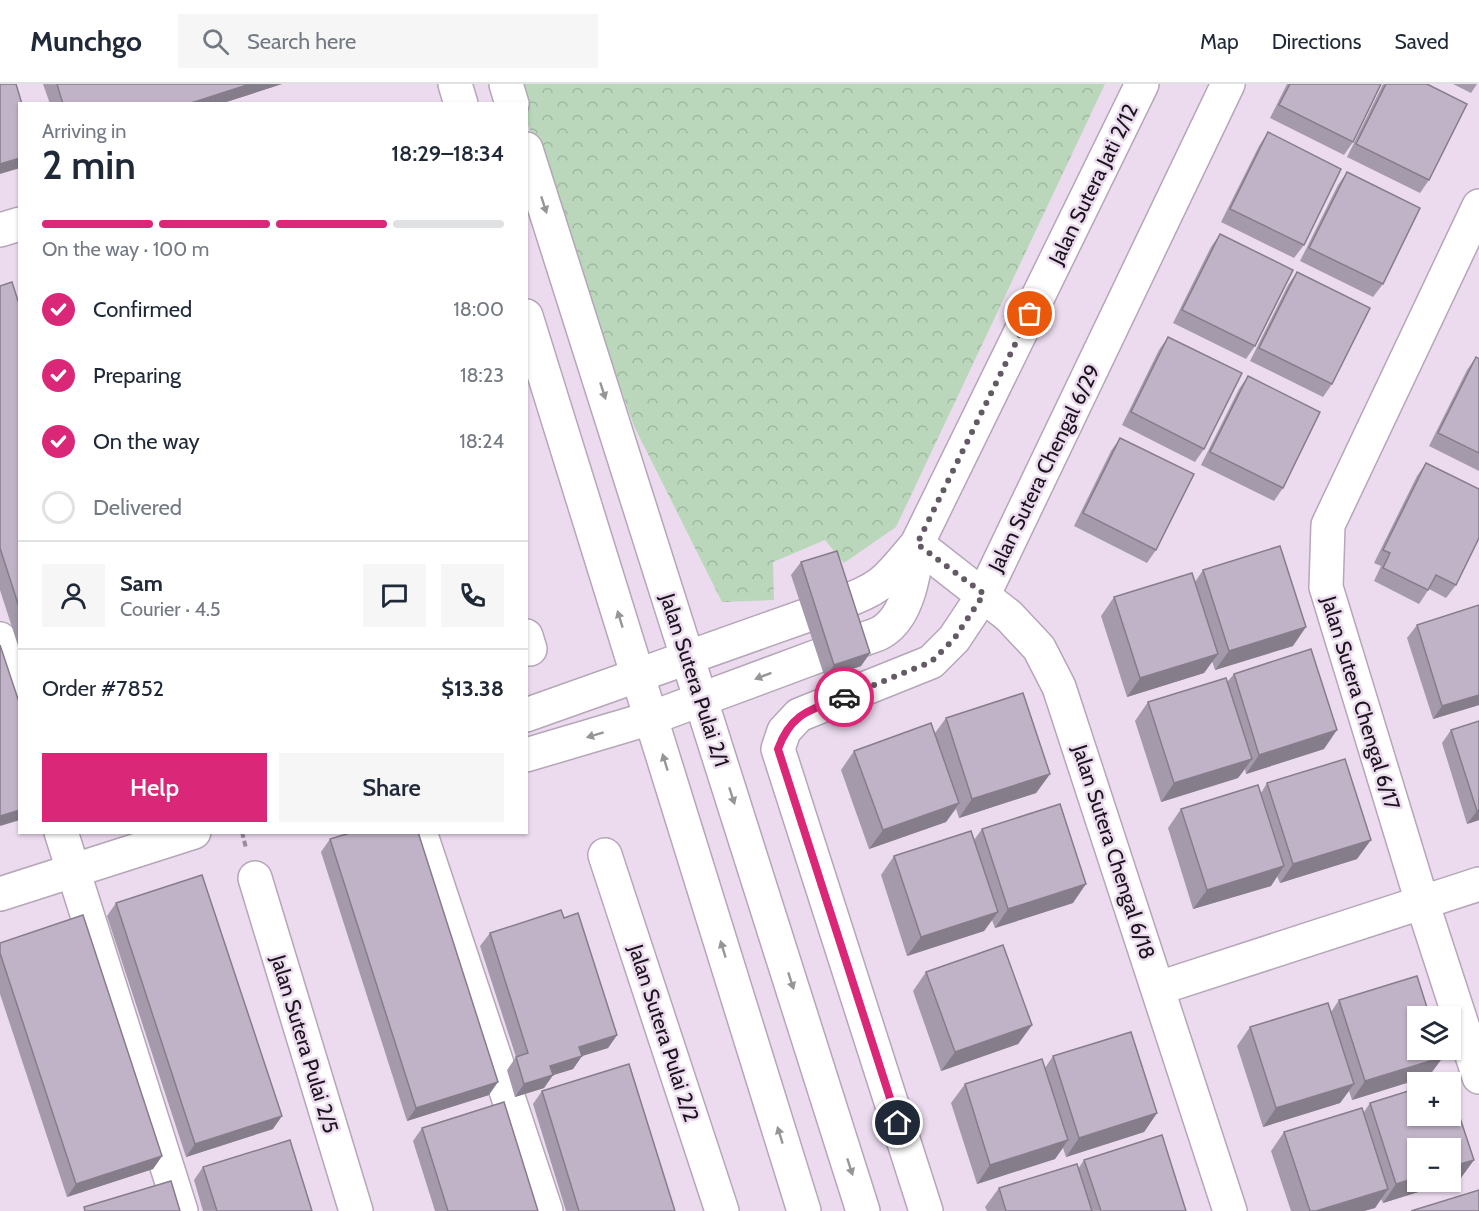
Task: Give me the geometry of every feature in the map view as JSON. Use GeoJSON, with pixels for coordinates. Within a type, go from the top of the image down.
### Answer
{"type":"FeatureCollection","features":[{"type":"Feature","properties":{"kind":"street"},"geometry":{"type":"LineString","coordinates":[[455,84],[460,102]]}},
{"type":"Feature","properties":{"kind":"street"},"geometry":{"type":"LineString","coordinates":[[506,84],[511,102]]}},
{"type":"Feature","properties":{"kind":"street","name":"Jalan Sutera Jati 2/12"},"geometry":{"type":"LineString","coordinates":[[840,603],[871,593],[884,583],[917,544],[1142,84]]}},
{"type":"Feature","properties":{"kind":"street","name":"Jalan Sutera Chengal 6/29"},"geometry":{"type":"LineString","coordinates":[[926,1211],[778,749],[784,731],[799,715],[931,662],[954,639],[984,594],[1228,84]]}},
{"type":"Feature","properties":{"kind":"street","name":"Jalan Sutera Pulai 2/1"},"geometry":{"type":"LineString","coordinates":[[528,155],[863,1211]]}},
{"type":"Feature","properties":{"kind":"street","name":"Jalan Sutera Chengal 6/17"},"geometry":{"type":"LineString","coordinates":[[1479,206],[1328,525],[1326,587],[1422,902],[1479,1077]]}},
{"type":"Feature","properties":{"kind":"street"},"geometry":{"type":"LineString","coordinates":[[0,230],[18,225]]}},
{"type":"Feature","properties":{"kind":"street"},"geometry":{"type":"LineString","coordinates":[[528,322],[804,1211]]}},
{"type":"Feature","properties":{"kind":"street","name":"Jalan Sutera Jati 2/12"},"geometry":{"type":"LineString","coordinates":[[853,643],[881,633],[893,620],[914,579],[917,544]]}},
{"type":"Feature","properties":{"kind":"street","name":"Jalan Sutera Chengal 6/18"},"geometry":{"type":"LineString","coordinates":[[917,544],[984,594],[1009,616],[1038,648],[1059,687],[1230,1211]]}},
{"type":"Feature","properties":{"kind":"street"},"geometry":{"type":"LineString","coordinates":[[528,714],[805,616]]}},
{"type":"Feature","properties":{"kind":"street"},"geometry":{"type":"LineString","coordinates":[[0,639],[18,695]]}},
{"type":"Feature","properties":{"kind":"street"},"geometry":{"type":"LineString","coordinates":[[528,754],[651,718],[818,656]]}},
{"type":"Feature","properties":{"kind":"street"},"geometry":{"type":"LineString","coordinates":[[62,834],[181,1211]]}},
{"type":"Feature","properties":{"kind":"street"},"geometry":{"type":"LineString","coordinates":[[0,894],[188,834]]}},
{"type":"Feature","properties":{"kind":"street"},"geometry":{"type":"LineString","coordinates":[[421,834],[546,1211]]}},
{"type":"Feature","properties":{"kind":"street","name":"Jalan Sutera Pulai 2/2"},"geometry":{"type":"LineString","coordinates":[[605,855],[722,1211]]}},
{"type":"Feature","properties":{"kind":"street","name":"Jalan Sutera Pulai 2/5"},"geometry":{"type":"LineString","coordinates":[[255,878],[356,1211]]}},
{"type":"Feature","properties":{"kind":"street"},"geometry":{"type":"LineString","coordinates":[[1159,988],[1479,884]]}},
{"type":"Feature","properties":{"kind":"green space"},"geometry":{"type":"Polygon","coordinates":[[[513,84],[1105,84],[896,527],[844,563],[825,540],[773,562],[774,600],[722,602],[634,426],[528,125],[528,102],[525,102],[513,84]]]}},
{"type":"Feature","properties":{"kind":"building"},"geometry":{"type":"Polygon","coordinates":[[[0,84],[16,84],[21,102],[18,102],[18,159],[0,164],[0,84]]]}},
{"type":"Feature","properties":{"kind":"building"},"geometry":{"type":"Polygon","coordinates":[[[57,84],[250,84],[194,102],[62,102],[57,84]]]}},
{"type":"Feature","properties":{"kind":"building"},"geometry":{"type":"Polygon","coordinates":[[[1290,84],[1381,84],[1353,142],[1279,105],[1290,84]]]}},
{"type":"Feature","properties":{"kind":"building"},"geometry":{"type":"Polygon","coordinates":[[[1386,84],[1427,84],[1467,104],[1429,180],[1356,144],[1386,84]]]}},
{"type":"Feature","properties":{"kind":"building"},"geometry":{"type":"Polygon","coordinates":[[[1268,132],[1341,169],[1304,245],[1230,209],[1268,132]]]}},
{"type":"Feature","properties":{"kind":"building"},"geometry":{"type":"Polygon","coordinates":[[[1347,172],[1420,208],[1383,284],[1309,248],[1347,172]]]}},
{"type":"Feature","properties":{"kind":"building"},"geometry":{"type":"Polygon","coordinates":[[[1220,234],[1293,270],[1255,346],[1182,310],[1220,234]]]}},
{"type":"Feature","properties":{"kind":"building"},"geometry":{"type":"Polygon","coordinates":[[[1297,272],[1370,308],[1332,384],[1259,348],[1297,272]]]}},
{"type":"Feature","properties":{"kind":"building"},"geometry":{"type":"Polygon","coordinates":[[[12,282],[18,301],[18,604],[0,548],[0,286],[12,282]]]}},
{"type":"Feature","properties":{"kind":"building"},"geometry":{"type":"Polygon","coordinates":[[[1168,337],[1242,373],[1204,449],[1131,412],[1168,337]]]}},
{"type":"Feature","properties":{"kind":"building"},"geometry":{"type":"Polygon","coordinates":[[[1476,357],[1479,359],[1479,453],[1438,433],[1476,357]]]}},
{"type":"Feature","properties":{"kind":"building"},"geometry":{"type":"Polygon","coordinates":[[[1248,376],[1320,412],[1283,488],[1210,452],[1248,376]]]}},
{"type":"Feature","properties":{"kind":"building"},"geometry":{"type":"Polygon","coordinates":[[[1120,438],[1194,474],[1156,550],[1083,513],[1120,438]]]}},
{"type":"Feature","properties":{"kind":"building"},"geometry":{"type":"Polygon","coordinates":[[[1426,463],[1479,489],[1479,538],[1456,585],[1436,575],[1428,590],[1383,568],[1390,553],[1383,550],[1426,463]]]}},
{"type":"Feature","properties":{"kind":"building"},"geometry":{"type":"Polygon","coordinates":[[[1280,546],[1306,627],[1229,651],[1203,570],[1280,546]]]}},
{"type":"Feature","properties":{"kind":"building"},"geometry":{"type":"Polygon","coordinates":[[[837,551],[870,653],[834,665],[801,562],[837,551]]]}},
{"type":"Feature","properties":{"kind":"building"},"geometry":{"type":"Polygon","coordinates":[[[1192,573],[1218,654],[1140,678],[1114,597],[1192,573]]]}},
{"type":"Feature","properties":{"kind":"building"},"geometry":{"type":"Polygon","coordinates":[[[1479,605],[1479,695],[1442,706],[1417,625],[1479,605]]]}},
{"type":"Feature","properties":{"kind":"building"},"geometry":{"type":"Polygon","coordinates":[[[0,645],[18,699],[18,811],[0,816],[0,645]]]}},
{"type":"Feature","properties":{"kind":"building"},"geometry":{"type":"Polygon","coordinates":[[[1311,649],[1337,730],[1259,755],[1234,674],[1311,649]]]}},
{"type":"Feature","properties":{"kind":"building"},"geometry":{"type":"Polygon","coordinates":[[[1226,678],[1252,759],[1174,783],[1148,702],[1226,678]]]}},
{"type":"Feature","properties":{"kind":"building"},"geometry":{"type":"Polygon","coordinates":[[[1023,693],[1050,774],[972,799],[946,718],[1023,693]]]}},
{"type":"Feature","properties":{"kind":"building"},"geometry":{"type":"Polygon","coordinates":[[[1479,721],[1479,810],[1477,811],[1451,730],[1479,721]]]}},
{"type":"Feature","properties":{"kind":"building"},"geometry":{"type":"Polygon","coordinates":[[[931,723],[959,803],[883,830],[854,751],[931,723]]]}},
{"type":"Feature","properties":{"kind":"building"},"geometry":{"type":"Polygon","coordinates":[[[1345,759],[1371,840],[1293,864],[1267,783],[1345,759]]]}},
{"type":"Feature","properties":{"kind":"building"},"geometry":{"type":"Polygon","coordinates":[[[1258,785],[1284,866],[1207,890],[1181,809],[1258,785]]]}},
{"type":"Feature","properties":{"kind":"building"},"geometry":{"type":"Polygon","coordinates":[[[1060,804],[1086,884],[1008,909],[982,829],[1060,804]]]}},
{"type":"Feature","properties":{"kind":"building"},"geometry":{"type":"Polygon","coordinates":[[[971,831],[998,912],[921,937],[894,856],[971,831]]]}},
{"type":"Feature","properties":{"kind":"building"},"geometry":{"type":"Polygon","coordinates":[[[346,834],[419,834],[498,1082],[416,1108],[330,839],[346,834]]]}},
{"type":"Feature","properties":{"kind":"building"},"geometry":{"type":"Polygon","coordinates":[[[202,875],[282,1116],[195,1144],[116,903],[202,875]]]}},
{"type":"Feature","properties":{"kind":"building"},"geometry":{"type":"Polygon","coordinates":[[[561,910],[564,918],[578,913],[617,1035],[579,1047],[582,1056],[550,1066],[553,1075],[524,1084],[516,1057],[528,1053],[490,933],[561,910]]]}},
{"type":"Feature","properties":{"kind":"building"},"geometry":{"type":"Polygon","coordinates":[[[83,915],[162,1156],[76,1184],[0,953],[0,943],[83,915]]]}},
{"type":"Feature","properties":{"kind":"building"},"geometry":{"type":"Polygon","coordinates":[[[1003,945],[1032,1025],[955,1052],[926,972],[1003,945]]]}},
{"type":"Feature","properties":{"kind":"building"},"geometry":{"type":"Polygon","coordinates":[[[1417,976],[1427,1006],[1407,1006],[1407,1060],[1433,1060],[1365,1081],[1339,1000],[1417,976]]]}},
{"type":"Feature","properties":{"kind":"building"},"geometry":{"type":"Polygon","coordinates":[[[1328,1003],[1354,1084],[1276,1108],[1250,1027],[1328,1003]]]}},
{"type":"Feature","properties":{"kind":"building"},"geometry":{"type":"Polygon","coordinates":[[[1131,1032],[1157,1113],[1079,1138],[1053,1056],[1131,1032]]]}},
{"type":"Feature","properties":{"kind":"building"},"geometry":{"type":"Polygon","coordinates":[[[1042,1059],[1068,1140],[990,1165],[965,1084],[1042,1059]]]}},
{"type":"Feature","properties":{"kind":"building"},"geometry":{"type":"Polygon","coordinates":[[[629,1064],[675,1211],[579,1211],[542,1091],[629,1064]]]}},
{"type":"Feature","properties":{"kind":"building"},"geometry":{"type":"Polygon","coordinates":[[[1407,1091],[1407,1126],[1461,1126],[1461,1121],[1474,1160],[1461,1164],[1461,1138],[1407,1138],[1407,1180],[1396,1184],[1370,1103],[1407,1091]]]}},
{"type":"Feature","properties":{"kind":"building"},"geometry":{"type":"Polygon","coordinates":[[[504,1102],[538,1211],[448,1211],[422,1128],[504,1102]]]}},
{"type":"Feature","properties":{"kind":"building"},"geometry":{"type":"Polygon","coordinates":[[[1362,1108],[1388,1189],[1310,1211],[1284,1132],[1362,1108]]]}},
{"type":"Feature","properties":{"kind":"building"},"geometry":{"type":"Polygon","coordinates":[[[1162,1135],[1186,1211],[1101,1211],[1084,1160],[1162,1135]]]}},
{"type":"Feature","properties":{"kind":"building"},"geometry":{"type":"Polygon","coordinates":[[[290,1140],[312,1211],[217,1211],[203,1167],[290,1140]]]}},
{"type":"Feature","properties":{"kind":"building"},"geometry":{"type":"Polygon","coordinates":[[[1077,1164],[1092,1211],[1006,1211],[999,1188],[1077,1164]]]}},
{"type":"Feature","properties":{"kind":"building"},"geometry":{"type":"Polygon","coordinates":[[[171,1181],[180,1211],[85,1211],[84,1207],[171,1181]]]}},
{"type":"Feature","properties":{"kind":"building"},"geometry":{"type":"Polygon","coordinates":[[[1479,1190],[1479,1211],[1411,1211],[1479,1190]]]}},
{"type":"Feature","properties":{"kind":"way so far"},"geometry":{"type":"LineString","coordinates":[[844,697],[931,662],[954,639],[984,594],[917,544],[1030,314]]}},
{"type":"Feature","properties":{"kind":"route"},"geometry":{"type":"LineString","coordinates":[[844,697],[799,715],[784,731],[778,749],[898,1123]]}}]}
